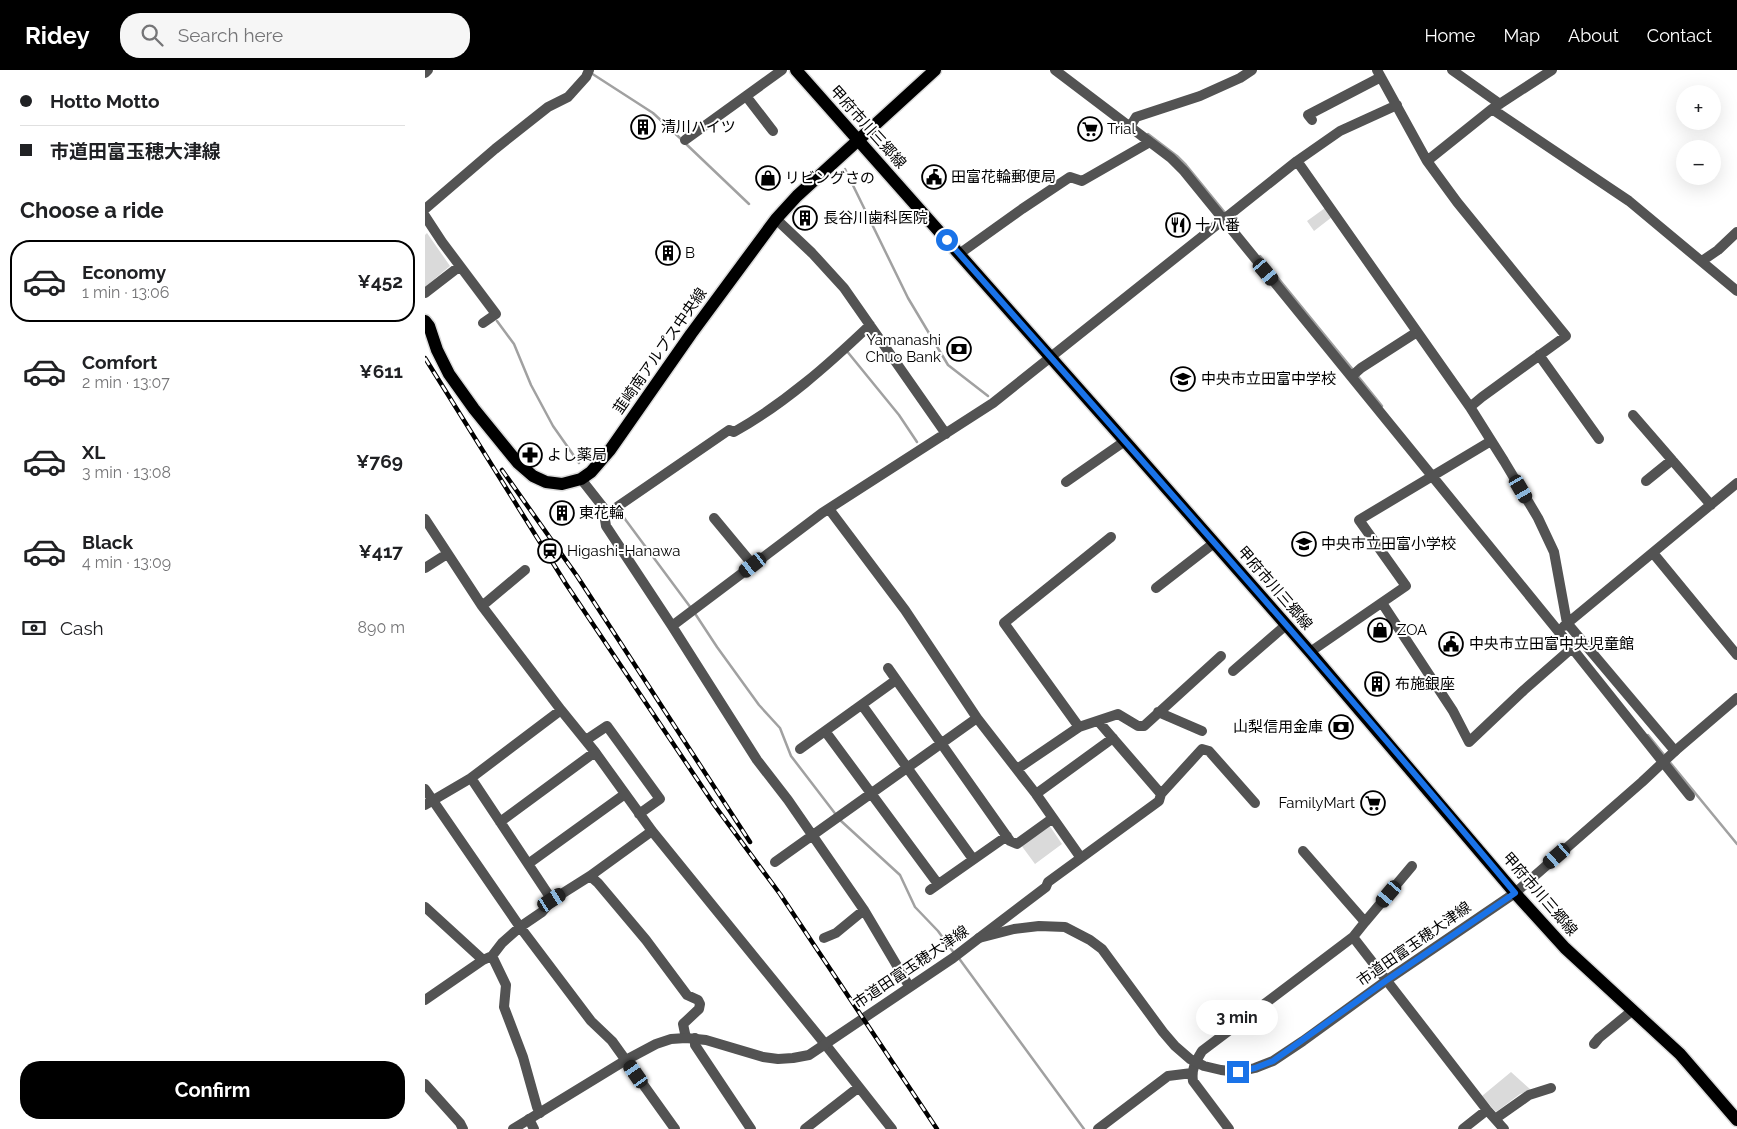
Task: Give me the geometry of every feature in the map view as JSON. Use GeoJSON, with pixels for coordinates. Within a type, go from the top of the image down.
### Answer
{"type":"FeatureCollection","features":[{"type":"Feature","properties":{"kind":"main road","name":"甲府市川三郷線"},"geometry":{"type":"LineString","coordinates":[[796,70],[1310,652],[1515,893],[1565,948],[1680,1054],[1737,1120]]}},
{"type":"Feature","properties":{"kind":"main road","name":"韮崎南アルプス中央線"},"geometry":{"type":"LineString","coordinates":[[581,479],[591,472],[610,450],[691,334],[776,220],[797,196],[935,70]]}},
{"type":"Feature","properties":{"kind":"main road"},"geometry":{"type":"LineString","coordinates":[[425,321],[429,326],[437,350],[449,374],[474,409],[518,463],[533,476],[546,482],[562,484],[581,479]]}},
{"type":"Feature","properties":{"kind":"street"},"geometry":{"type":"LineString","coordinates":[[425,73],[428,70]]}},
{"type":"Feature","properties":{"kind":"street"},"geometry":{"type":"LineString","coordinates":[[685,140],[782,70]]}},
{"type":"Feature","properties":{"kind":"street"},"geometry":{"type":"LineString","coordinates":[[1055,70],[1132,124],[1150,142],[1171,158],[1227,218],[1668,757],[1691,796]]}},
{"type":"Feature","properties":{"kind":"street"},"geometry":{"type":"LineString","coordinates":[[1132,124],[1136,117],[1200,96],[1240,78],[1252,70]]}},
{"type":"Feature","properties":{"kind":"street"},"geometry":{"type":"LineString","coordinates":[[1452,70],[1496,107],[1629,201],[1737,290]]}},
{"type":"Feature","properties":{"kind":"street"},"geometry":{"type":"LineString","coordinates":[[1427,161],[1496,107],[1552,70]]}},
{"type":"Feature","properties":{"kind":"street"},"geometry":{"type":"LineString","coordinates":[[425,209],[495,149],[548,107],[568,97],[589,71]]}},
{"type":"Feature","properties":{"kind":"street"},"geometry":{"type":"LineString","coordinates":[[1312,120],[1308,115],[1379,74],[1427,161],[1457,202],[1566,336],[1470,408]]}},
{"type":"Feature","properties":{"kind":"street"},"geometry":{"type":"LineString","coordinates":[[746,96],[773,131]]}},
{"type":"Feature","properties":{"kind":"street"},"geometry":{"type":"LineString","coordinates":[[672,626],[829,509],[993,403],[1297,161],[1340,131],[1397,105]]}},
{"type":"Feature","properties":{"kind":"street"},"geometry":{"type":"LineString","coordinates":[[959,254],[1070,177],[1082,181],[1150,142]]}},
{"type":"Feature","properties":{"kind":"street"},"geometry":{"type":"LineString","coordinates":[[1297,161],[1470,408],[1538,518],[1555,552],[1563,628],[1572,648],[1668,757]]}},
{"type":"Feature","properties":{"kind":"street"},"geometry":{"type":"LineString","coordinates":[[425,216],[496,314],[489,319]]}},
{"type":"Feature","properties":{"kind":"street"},"geometry":{"type":"LineString","coordinates":[[776,220],[812,253],[844,288],[945,434]]}},
{"type":"Feature","properties":{"kind":"street"},"geometry":{"type":"LineString","coordinates":[[1702,261],[1718,250],[1737,232]]}},
{"type":"Feature","properties":{"kind":"street"},"geometry":{"type":"LineString","coordinates":[[425,293],[460,266]]}},
{"type":"Feature","properties":{"kind":"street"},"geometry":{"type":"LineString","coordinates":[[604,512],[611,511],[729,430],[734,432],[763,416],[845,349],[870,325]]}},
{"type":"Feature","properties":{"kind":"street"},"geometry":{"type":"LineString","coordinates":[[1354,374],[1417,332]]}},
{"type":"Feature","properties":{"kind":"street"},"geometry":{"type":"LineString","coordinates":[[1539,356],[1599,439]]}},
{"type":"Feature","properties":{"kind":"street"},"geometry":{"type":"LineString","coordinates":[[1633,415],[1711,505]]}},
{"type":"Feature","properties":{"kind":"street"},"geometry":{"type":"LineString","coordinates":[[1066,482],[1125,441]]}},
{"type":"Feature","properties":{"kind":"street"},"geometry":{"type":"LineString","coordinates":[[1310,652],[1407,586],[1359,520],[1491,441]]}},
{"type":"Feature","properties":{"kind":"street"},"geometry":{"type":"LineString","coordinates":[[1646,481],[1672,460]]}},
{"type":"Feature","properties":{"kind":"street"},"geometry":{"type":"LineString","coordinates":[[581,479],[603,507],[606,526],[757,760],[813,835],[864,910],[909,986]]}},
{"type":"Feature","properties":{"kind":"street"},"geometry":{"type":"LineString","coordinates":[[1563,628],[1737,484]]}},
{"type":"Feature","properties":{"kind":"street"},"geometry":{"type":"LineString","coordinates":[[829,509],[905,610],[977,718],[1036,794],[1081,858]]}},
{"type":"Feature","properties":{"kind":"street"},"geometry":{"type":"LineString","coordinates":[[713,518],[753,565]]}},
{"type":"Feature","properties":{"kind":"street"},"geometry":{"type":"LineString","coordinates":[[425,519],[482,606],[586,740],[652,831],[892,1129]]}},
{"type":"Feature","properties":{"kind":"street"},"geometry":{"type":"LineString","coordinates":[[1079,727],[1003,623],[1111,537]]}},
{"type":"Feature","properties":{"kind":"street"},"geometry":{"type":"LineString","coordinates":[[1156,588],[1214,543]]}},
{"type":"Feature","properties":{"kind":"street"},"geometry":{"type":"LineString","coordinates":[[1653,553],[1737,655]]}},
{"type":"Feature","properties":{"kind":"street"},"geometry":{"type":"LineString","coordinates":[[425,568],[447,554]]}},
{"type":"Feature","properties":{"kind":"street"},"geometry":{"type":"LineString","coordinates":[[482,606],[525,570]]}},
{"type":"Feature","properties":{"kind":"street"},"geometry":{"type":"LineString","coordinates":[[1382,603],[1453,711],[1469,742],[1572,648]]}},
{"type":"Feature","properties":{"kind":"street"},"geometry":{"type":"LineString","coordinates":[[1233,671],[1286,625]]}},
{"type":"Feature","properties":{"kind":"street"},"geometry":{"type":"LineString","coordinates":[[1017,770],[1079,727],[1118,714],[1138,726],[1144,726],[1221,656]]}},
{"type":"Feature","properties":{"kind":"street"},"geometry":{"type":"LineString","coordinates":[[888,668],[1010,840],[1017,844],[1053,818]]}},
{"type":"Feature","properties":{"kind":"street"},"geometry":{"type":"LineString","coordinates":[[800,749],[896,680]]}},
{"type":"Feature","properties":{"kind":"street","name":"市道田富玉穂大津線"},"geometry":{"type":"LineString","coordinates":[[513,1129],[626,1060],[656,1044],[671,1039],[690,1038],[706,1040],[763,1057],[777,1059],[809,1055],[953,958],[979,938],[1014,928],[1039,926],[1065,927],[1090,940],[1102,949],[1114,963],[1175,1046],[1195,1062],[1204,1066],[1238,1072],[1255,1068],[1273,1061],[1387,980],[1515,893],[1737,698]]}},
{"type":"Feature","properties":{"kind":"street"},"geometry":{"type":"LineString","coordinates":[[862,705],[973,859]]}},
{"type":"Feature","properties":{"kind":"street"},"geometry":{"type":"LineString","coordinates":[[429,802],[471,778],[561,710]]}},
{"type":"Feature","properties":{"kind":"street"},"geometry":{"type":"LineString","coordinates":[[1158,712],[1202,731]]}},
{"type":"Feature","properties":{"kind":"street"},"geometry":{"type":"LineString","coordinates":[[775,862],[977,718]]}},
{"type":"Feature","properties":{"kind":"street"},"geometry":{"type":"LineString","coordinates":[[1098,721],[1161,794]]}},
{"type":"Feature","properties":{"kind":"street"},"geometry":{"type":"LineString","coordinates":[[586,740],[607,726],[660,799],[639,814]]}},
{"type":"Feature","properties":{"kind":"street"},"geometry":{"type":"LineString","coordinates":[[825,731],[934,887],[1007,836]]}},
{"type":"Feature","properties":{"kind":"street"},"geometry":{"type":"LineString","coordinates":[[1036,794],[1113,738]]}},
{"type":"Feature","properties":{"kind":"street"},"geometry":{"type":"LineString","coordinates":[[979,938],[1046,887],[1048,882],[1159,801],[1161,794],[1202,749],[1209,751],[1255,803]]}},
{"type":"Feature","properties":{"kind":"street"},"geometry":{"type":"LineString","coordinates":[[500,822],[595,752]]}},
{"type":"Feature","properties":{"kind":"street"},"geometry":{"type":"LineString","coordinates":[[471,778],[552,900]]}},
{"type":"Feature","properties":{"kind":"street"},"geometry":{"type":"LineString","coordinates":[[425,789],[429,802],[520,927],[591,1021],[612,1041],[675,1129]]}},
{"type":"Feature","properties":{"kind":"street"},"geometry":{"type":"LineString","coordinates":[[528,864],[625,794]]}},
{"type":"Feature","properties":{"kind":"street"},"geometry":{"type":"LineString","coordinates":[[425,1000],[487,958],[520,927],[541,912],[552,900],[590,876],[652,831]]}},
{"type":"Feature","properties":{"kind":"street"},"geometry":{"type":"LineString","coordinates":[[1303,851],[1365,922]]}},
{"type":"Feature","properties":{"kind":"street"},"geometry":{"type":"LineString","coordinates":[[1229,1129],[1193,1081],[1192,1073],[1195,1062],[1202,1051],[1353,937],[1412,866]]}},
{"type":"Feature","properties":{"kind":"street"},"geometry":{"type":"LineString","coordinates":[[590,876],[599,883],[646,940],[687,995],[698,1000],[700,1004],[699,1009],[683,1024],[690,1038],[751,1129]]}},
{"type":"Feature","properties":{"kind":"street"},"geometry":{"type":"LineString","coordinates":[[425,907],[487,958],[506,986],[504,1007],[523,1057],[540,1113]]}},
{"type":"Feature","properties":{"kind":"street"},"geometry":{"type":"LineString","coordinates":[[824,938],[836,933],[864,910]]}},
{"type":"Feature","properties":{"kind":"street"},"geometry":{"type":"LineString","coordinates":[[1353,937],[1487,1110],[1504,1129]]}},
{"type":"Feature","properties":{"kind":"street"},"geometry":{"type":"LineString","coordinates":[[1594,1044],[1633,1010]]}},
{"type":"Feature","properties":{"kind":"street"},"geometry":{"type":"LineString","coordinates":[[1098,1129],[1168,1076],[1192,1073]]}},
{"type":"Feature","properties":{"kind":"street"},"geometry":{"type":"LineString","coordinates":[[425,1084],[460,1123],[463,1129]]}},
{"type":"Feature","properties":{"kind":"street"},"geometry":{"type":"LineString","coordinates":[[805,1129],[859,1088]]}},
{"type":"Feature","properties":{"kind":"street"},"geometry":{"type":"LineString","coordinates":[[1495,1120],[1529,1095],[1551,1088]]}},
{"type":"Feature","properties":{"kind":"street"},"geometry":{"type":"LineString","coordinates":[[1463,1129],[1487,1110]]}},
{"type":"Feature","properties":{"kind":"street"},"geometry":{"type":"LineString","coordinates":[[529,1119],[534,1129]]}},
{"type":"Feature","properties":{"kind":"shaded area"},"geometry":{"type":"Polygon","coordinates":[[[1325,208],[1332,217],[1314,231],[1307,221],[1325,208]]]}},
{"type":"Feature","properties":{"kind":"shaded area"},"geometry":{"type":"Polygon","coordinates":[[[427,233],[450,266],[425,287],[425,235],[427,233]]]}},
{"type":"Feature","properties":{"kind":"shaded area"},"geometry":{"type":"Polygon","coordinates":[[[1049,825],[1062,844],[1035,864],[1021,845],[1049,825]]]}},
{"type":"Feature","properties":{"kind":"shaded area"},"geometry":{"type":"Polygon","coordinates":[[[1511,1072],[1531,1090],[1520,1094],[1496,1112],[1482,1096],[1511,1072]]]}},
{"type":"Feature","properties":{"kind":"waterway"},"geometry":{"type":"LineString","coordinates":[[591,73],[653,113],[681,139]]}},
{"type":"Feature","properties":{"kind":"waterway"},"geometry":{"type":"LineString","coordinates":[[1148,134],[1186,165],[1226,214]]}},
{"type":"Feature","properties":{"kind":"waterway"},"geometry":{"type":"LineString","coordinates":[[685,143],[749,204]]}},
{"type":"Feature","properties":{"kind":"waterway"},"geometry":{"type":"LineString","coordinates":[[845,169],[908,298],[948,365],[988,396]]}},
{"type":"Feature","properties":{"kind":"waterway"},"geometry":{"type":"LineString","coordinates":[[1260,256],[1354,371]]}},
{"type":"Feature","properties":{"kind":"waterway"},"geometry":{"type":"LineString","coordinates":[[497,321],[514,344],[531,385],[553,426],[579,463]]}},
{"type":"Feature","properties":{"kind":"waterway"},"geometry":{"type":"LineString","coordinates":[[846,350],[899,415],[917,442]]}},
{"type":"Feature","properties":{"kind":"waterway"},"geometry":{"type":"LineString","coordinates":[[1357,375],[1382,406]]}},
{"type":"Feature","properties":{"kind":"waterway"},"geometry":{"type":"LineString","coordinates":[[619,511],[691,608]]}},
{"type":"Feature","properties":{"kind":"waterway"},"geometry":{"type":"LineString","coordinates":[[694,612],[759,705],[780,728],[791,756],[837,816]]}},
{"type":"Feature","properties":{"kind":"waterway"},"geometry":{"type":"LineString","coordinates":[[1648,735],[1665,756]]}},
{"type":"Feature","properties":{"kind":"waterway"},"geometry":{"type":"LineString","coordinates":[[1668,760],[1737,844]]}},
{"type":"Feature","properties":{"kind":"waterway"},"geometry":{"type":"LineString","coordinates":[[840,820],[900,875],[915,907],[938,931],[954,953]]}},
{"type":"Feature","properties":{"kind":"waterway"},"geometry":{"type":"LineString","coordinates":[[958,957],[1084,1129]]}},
{"type":"Feature","properties":{"kind":"railway"},"geometry":{"type":"LineString","coordinates":[[425,358],[566,584],[715,806],[780,894],[937,1129]]}},
{"type":"Feature","properties":{"kind":"railway"},"geometry":{"type":"LineString","coordinates":[[502,470],[577,576],[750,842]]}},
{"type":"Feature","properties":{"kind":"place","name":"清川ハイツ"},"geometry":{"type":"Point","coordinates":[643,127]}},
{"type":"Feature","properties":{"kind":"place","name":"Trial"},"geometry":{"type":"Point","coordinates":[1090,129]}},
{"type":"Feature","properties":{"kind":"place","name":"田富花輪郵便局"},"geometry":{"type":"Point","coordinates":[934,177]}},
{"type":"Feature","properties":{"kind":"place","name":"リビングさの"},"geometry":{"type":"Point","coordinates":[768,178]}},
{"type":"Feature","properties":{"kind":"place","name":"長谷川歯科医院"},"geometry":{"type":"Point","coordinates":[805,218]}},
{"type":"Feature","properties":{"kind":"place","name":"十八番"},"geometry":{"type":"Point","coordinates":[1178,225]}},
{"type":"Feature","properties":{"kind":"place","name":"B"},"geometry":{"type":"Point","coordinates":[668,253]}},
{"type":"Feature","properties":{"kind":"place","name":"Yamanashi Chuo Bank"},"geometry":{"type":"Point","coordinates":[959,349]}},
{"type":"Feature","properties":{"kind":"place","name":"中央市立田富中学校"},"geometry":{"type":"Point","coordinates":[1183,379]}},
{"type":"Feature","properties":{"kind":"place","name":"よし薬局"},"geometry":{"type":"Point","coordinates":[530,455]}},
{"type":"Feature","properties":{"kind":"place","name":"東花輪"},"geometry":{"type":"Point","coordinates":[562,513]}},
{"type":"Feature","properties":{"kind":"place","name":"中央市立田富小学校"},"geometry":{"type":"Point","coordinates":[1304,544]}},
{"type":"Feature","properties":{"kind":"place","name":"Higashi-Hanawa"},"geometry":{"type":"Point","coordinates":[550,551]}},
{"type":"Feature","properties":{"kind":"place","name":"ZOA"},"geometry":{"type":"Point","coordinates":[1380,630]}},
{"type":"Feature","properties":{"kind":"place","name":"中央市立田富中央児童館"},"geometry":{"type":"Point","coordinates":[1451,644]}},
{"type":"Feature","properties":{"kind":"place","name":"布施銀座"},"geometry":{"type":"Point","coordinates":[1377,684]}},
{"type":"Feature","properties":{"kind":"place","name":"山梨信用金庫"},"geometry":{"type":"Point","coordinates":[1341,727]}},
{"type":"Feature","properties":{"kind":"place","name":"FamilyMart"},"geometry":{"type":"Point","coordinates":[1373,803]}},
{"type":"Feature","properties":{"kind":"route"},"geometry":{"type":"LineString","coordinates":[[947,240],[1298,638],[1515,893],[1387,980],[1303,1042],[1273,1061],[1238,1072]]}}]}
